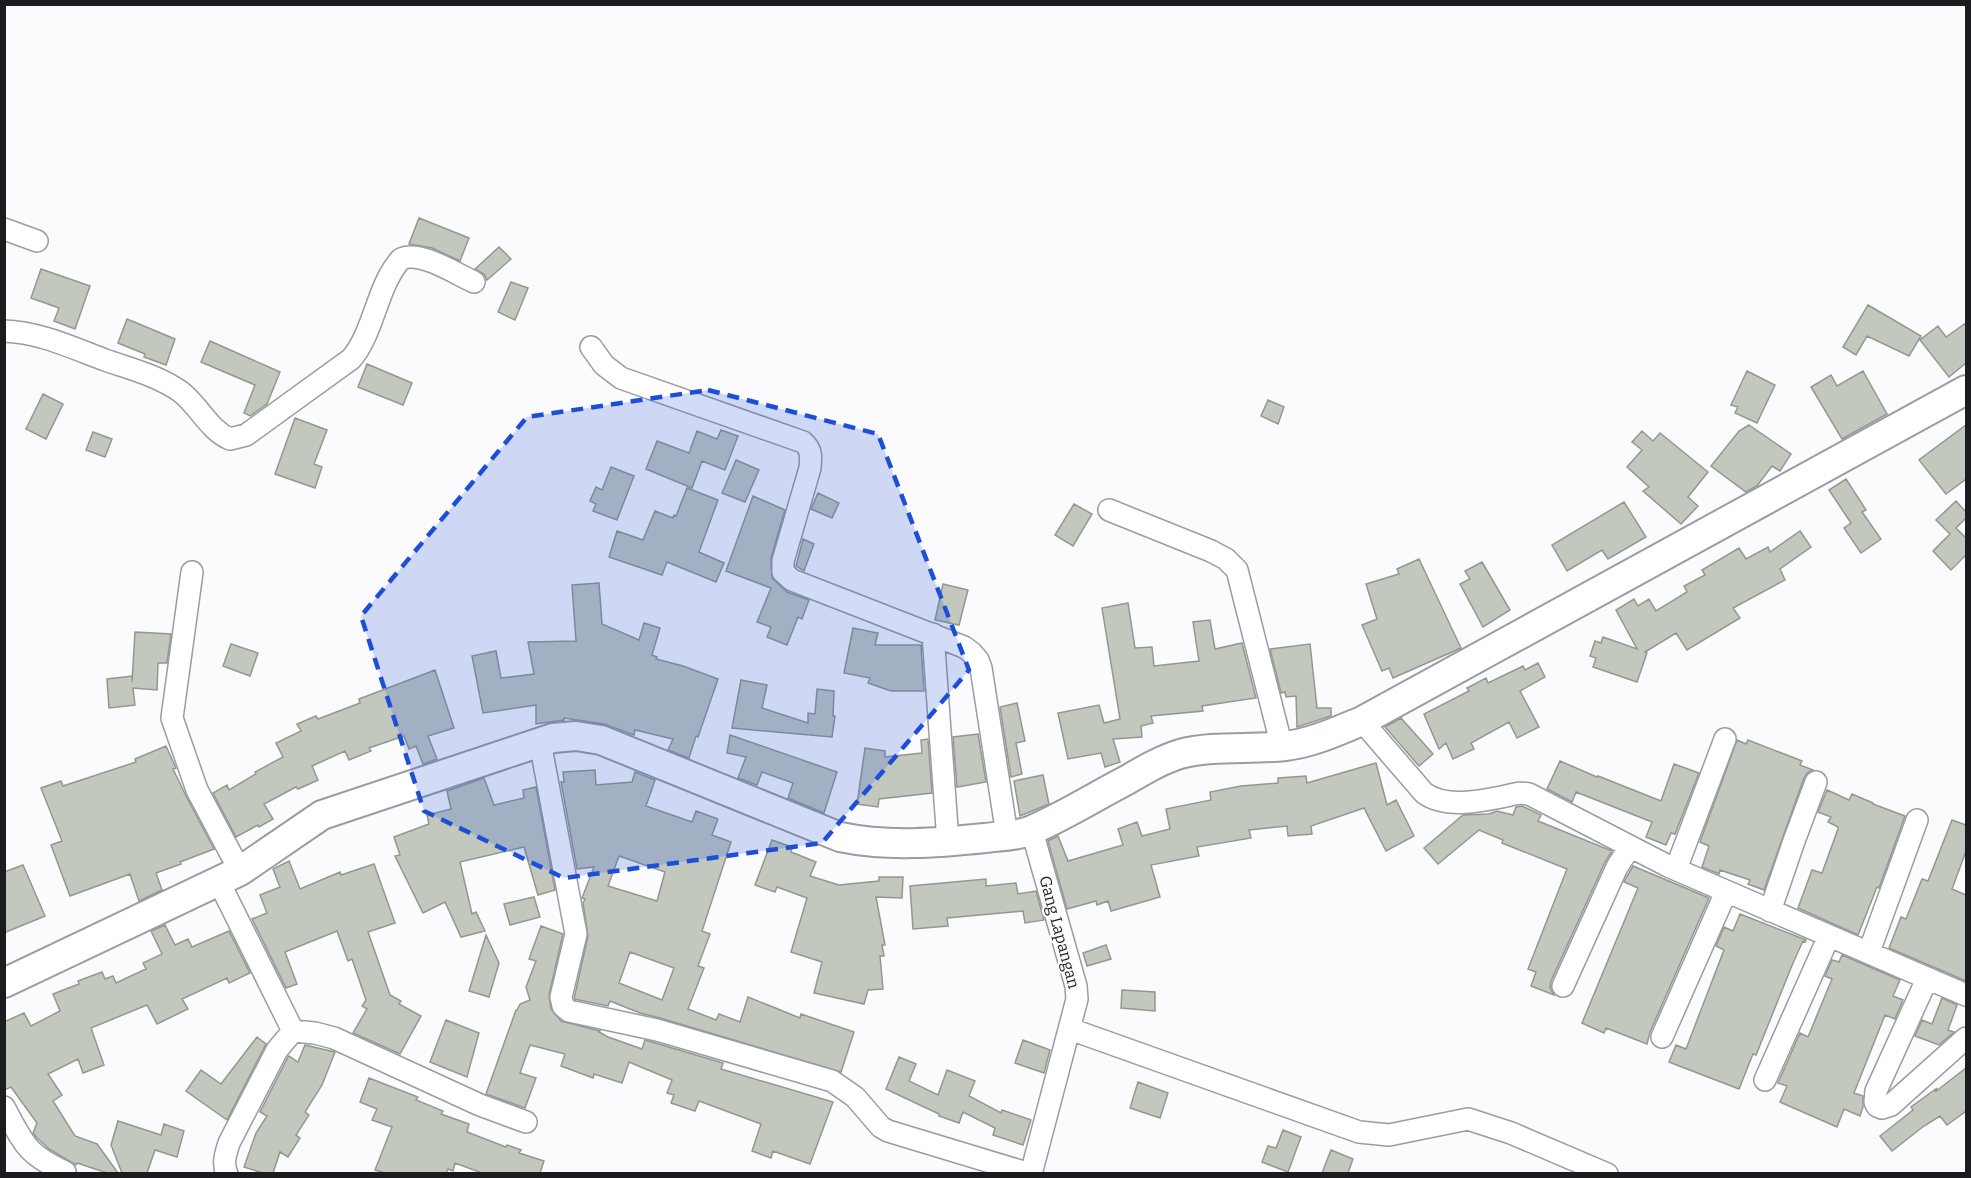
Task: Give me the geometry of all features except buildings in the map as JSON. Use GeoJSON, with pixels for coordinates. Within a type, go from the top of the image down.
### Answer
{"type":"FeatureCollection","features":[{"type":"Feature","properties":{"kind":"main road"},"geometry":{"type":"LineString","coordinates":[[4,982],[230,876],[322,815],[553,738],[576,736],[601,740],[840,837],[886,843],[948,842],[1020,833],[1153,765],[1181,754],[1221,748],[1282,747],[1315,741],[1362,721],[1966,390]]}},
{"type":"Feature","properties":{"kind":"street"},"geometry":{"type":"LineString","coordinates":[[4,229],[37,241]]}},
{"type":"Feature","properties":{"kind":"street"},"geometry":{"type":"LineString","coordinates":[[4,331],[26,333],[47,339],[164,382],[190,399],[220,435],[230,439],[246,435],[351,359],[401,259],[413,256],[425,259],[474,282]]}},
{"type":"Feature","properties":{"kind":"street"},"geometry":{"type":"LineString","coordinates":[[591,347],[604,365],[621,378],[803,441],[809,447],[812,453],[810,468],[783,561],[783,572],[792,580],[933,634],[948,842]]}},
{"type":"Feature","properties":{"kind":"street"},"geometry":{"type":"LineString","coordinates":[[1109,510],[1211,551],[1227,559],[1238,570],[1282,747]]}},
{"type":"Feature","properties":{"kind":"street"},"geometry":{"type":"LineString","coordinates":[[192,572],[172,718],[230,876],[293,1031]]}},
{"type":"Feature","properties":{"kind":"street","name":"Gang Lapangan"},"geometry":{"type":"LineString","coordinates":[[933,634],[964,648],[978,660],[1020,833],[1076,986],[1077,999],[1070,1029],[1031,1173]]}},
{"type":"Feature","properties":{"kind":"street"},"geometry":{"type":"LineString","coordinates":[[1362,721],[1424,793],[1431,798],[1458,802],[1509,796],[1519,792],[1529,794],[1630,847],[1726,892],[1966,995]]}},
{"type":"Feature","properties":{"kind":"street"},"geometry":{"type":"LineString","coordinates":[[1676,869],[1725,739]]}},
{"type":"Feature","properties":{"kind":"street"},"geometry":{"type":"LineString","coordinates":[[540,742],[576,934],[561,997],[563,1006],[569,1011],[657,1030],[832,1081],[855,1097],[881,1127],[888,1131],[1031,1173]]}},
{"type":"Feature","properties":{"kind":"street"},"geometry":{"type":"LineString","coordinates":[[1770,911],[1816,782]]}},
{"type":"Feature","properties":{"kind":"street"},"geometry":{"type":"LineString","coordinates":[[1869,952],[1917,820]]}},
{"type":"Feature","properties":{"kind":"street"},"geometry":{"type":"LineString","coordinates":[[1563,986],[1617,867],[1630,847]]}},
{"type":"Feature","properties":{"kind":"street"},"geometry":{"type":"LineString","coordinates":[[1662,1037],[1726,892]]}},
{"type":"Feature","properties":{"kind":"street"},"geometry":{"type":"LineString","coordinates":[[1765,1080],[1828,936]]}},
{"type":"Feature","properties":{"kind":"street"},"geometry":{"type":"LineString","coordinates":[[1927,979],[1876,1091],[1877,1106],[1882,1108],[1891,1105],[1966,1038]]}},
{"type":"Feature","properties":{"kind":"street"},"geometry":{"type":"LineString","coordinates":[[1070,1029],[1359,1132],[1389,1135],[1468,1119],[1511,1132],[1605,1173]]}},
{"type":"Feature","properties":{"kind":"street"},"geometry":{"type":"LineString","coordinates":[[293,1031],[334,1038],[480,1105],[526,1122]]}},
{"type":"Feature","properties":{"kind":"street"},"geometry":{"type":"LineString","coordinates":[[227,1173],[225,1157],[230,1143],[277,1050],[293,1031]]}},
{"type":"Feature","properties":{"kind":"street"},"geometry":{"type":"LineString","coordinates":[[4,1107],[23,1142],[33,1154],[65,1172]]}},
{"type":"Feature","properties":{"kind":"highlighted area"},"geometry":{"type":"Polygon","coordinates":[[[708,390],[878,434],[969,670],[822,843],[564,878],[424,811],[361,616],[527,417],[708,390]]]}}]}
